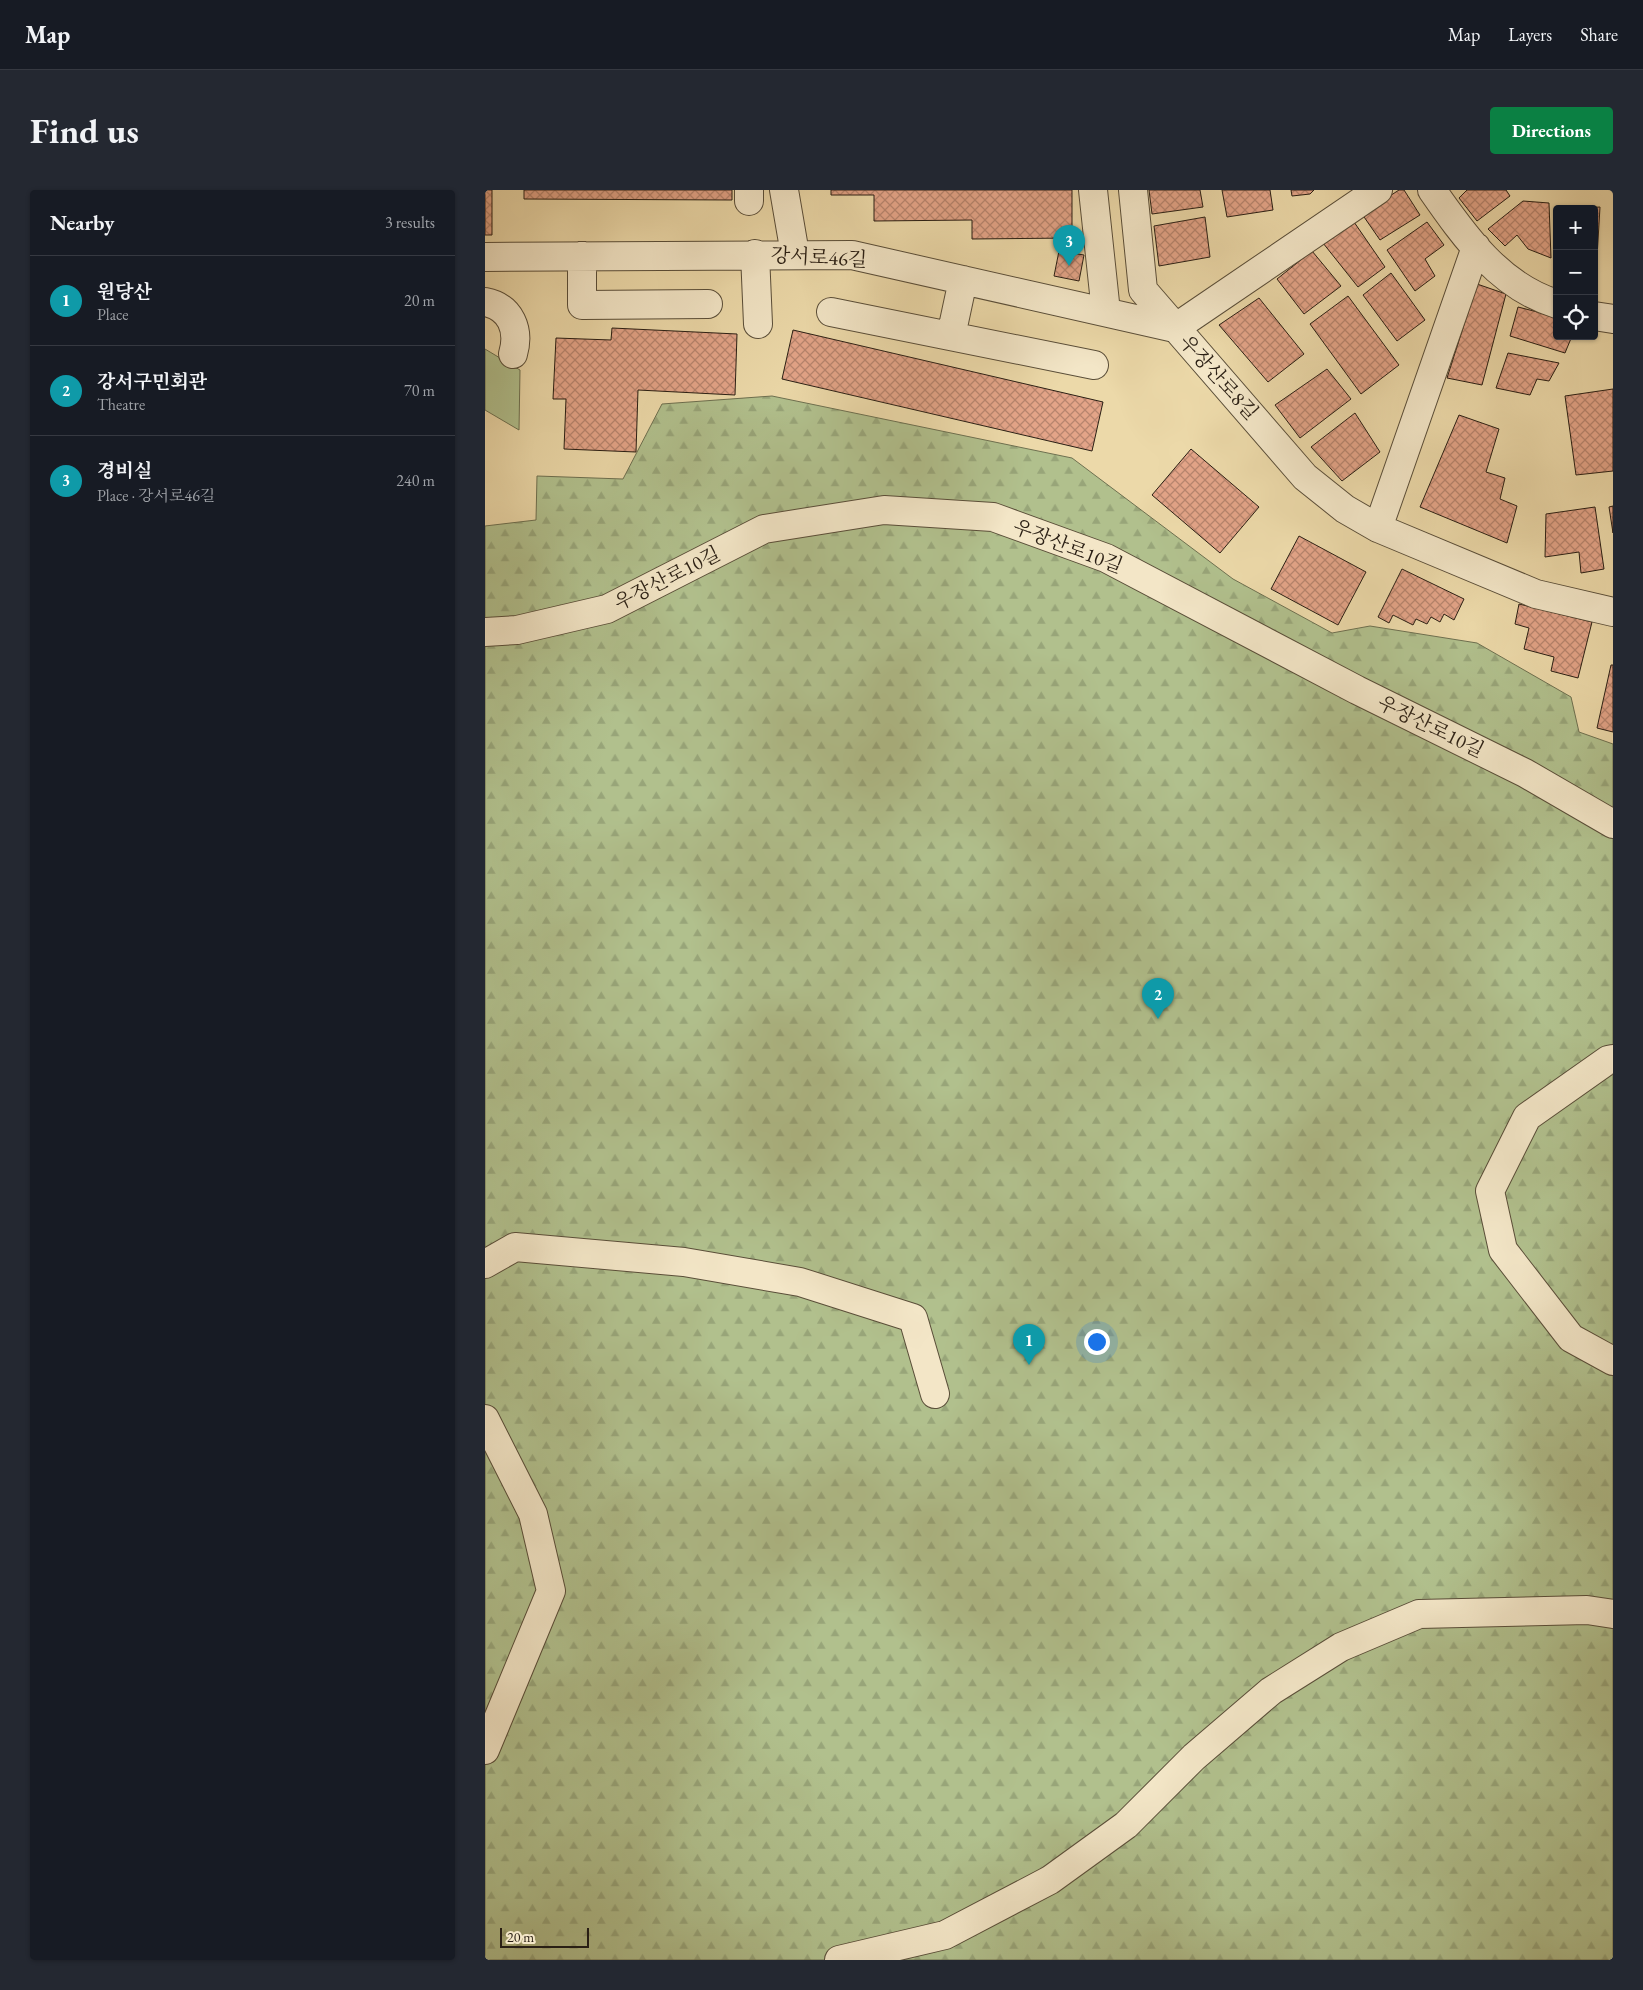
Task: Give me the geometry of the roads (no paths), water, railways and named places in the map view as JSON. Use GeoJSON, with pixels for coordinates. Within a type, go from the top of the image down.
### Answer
{"type":"FeatureCollection","features":[{"type":"Feature","properties":{"kind":"street"},"geometry":{"type":"LineString","coordinates":[[784,190],[795,254]]}},
{"type":"Feature","properties":{"kind":"street"},"geometry":{"type":"LineString","coordinates":[[1093,190],[1106,312]]}},
{"type":"Feature","properties":{"kind":"street"},"geometry":{"type":"LineString","coordinates":[[1133,190],[1143,290],[1175,328]]}},
{"type":"Feature","properties":{"kind":"street","name":"우장산로8길"},"geometry":{"type":"LineString","coordinates":[[1378,190],[1175,328],[1305,477],[1345,509],[1378,528],[1536,594],[1613,612]]}},
{"type":"Feature","properties":{"kind":"street"},"geometry":{"type":"LineString","coordinates":[[1440,193],[1475,247],[1498,272],[1547,302],[1553,303]]}},
{"type":"Feature","properties":{"kind":"street"},"geometry":{"type":"LineString","coordinates":[[1378,528],[1475,247]]}},
{"type":"Feature","properties":{"kind":"street"},"geometry":{"type":"LineString","coordinates":[[755,254],[758,324]]}},
{"type":"Feature","properties":{"kind":"street","name":"강서로46길"},"geometry":{"type":"LineString","coordinates":[[485,257],[755,254],[852,255],[1175,328]]}},
{"type":"Feature","properties":{"kind":"street"},"geometry":{"type":"LineString","coordinates":[[582,256],[582,305],[708,304]]}},
{"type":"Feature","properties":{"kind":"street"},"geometry":{"type":"LineString","coordinates":[[951,336],[963,280]]}},
{"type":"Feature","properties":{"kind":"street"},"geometry":{"type":"LineString","coordinates":[[485,302],[501,307],[509,316],[516,337],[513,354]]}},
{"type":"Feature","properties":{"kind":"street"},"geometry":{"type":"LineString","coordinates":[[831,312],[1094,365]]}},
{"type":"Feature","properties":{"kind":"street"},"geometry":{"type":"LineString","coordinates":[[1598,317],[1613,319]]}},
{"type":"Feature","properties":{"kind":"street","name":"우장산로10길"},"geometry":{"type":"LineString","coordinates":[[485,632],[517,630],[607,608],[764,529],[884,510],[993,517],[1106,558],[1357,690],[1525,773],[1613,824]]}},
{"type":"Feature","properties":{"kind":"street"},"geometry":{"type":"LineString","coordinates":[[1613,1059],[1608,1060],[1527,1117],[1490,1191],[1503,1250],[1571,1338],[1613,1361]]}},
{"type":"Feature","properties":{"kind":"street"},"geometry":{"type":"LineString","coordinates":[[485,1264],[515,1247],[684,1262],[800,1282],[913,1318],[935,1394]]}},
{"type":"Feature","properties":{"kind":"street"},"geometry":{"type":"LineString","coordinates":[[485,1419],[533,1514],[551,1591],[485,1750]]}},
{"type":"Feature","properties":{"kind":"street"},"geometry":{"type":"LineString","coordinates":[[839,1960],[945,1935],[1050,1880],[1126,1825],[1193,1757],[1271,1690],[1341,1647],[1419,1614],[1587,1610],[1613,1614]]}},
{"type":"Feature","properties":{"kind":"place","name":"경비실"},"geometry":{"type":"Point","coordinates":[1069,266]}},
{"type":"Feature","properties":{"kind":"place","name":"강서구민회관"},"geometry":{"type":"Point","coordinates":[1158,1019]}},
{"type":"Feature","properties":{"kind":"place","name":"원당산"},"geometry":{"type":"Point","coordinates":[1029,1365]}}]}
